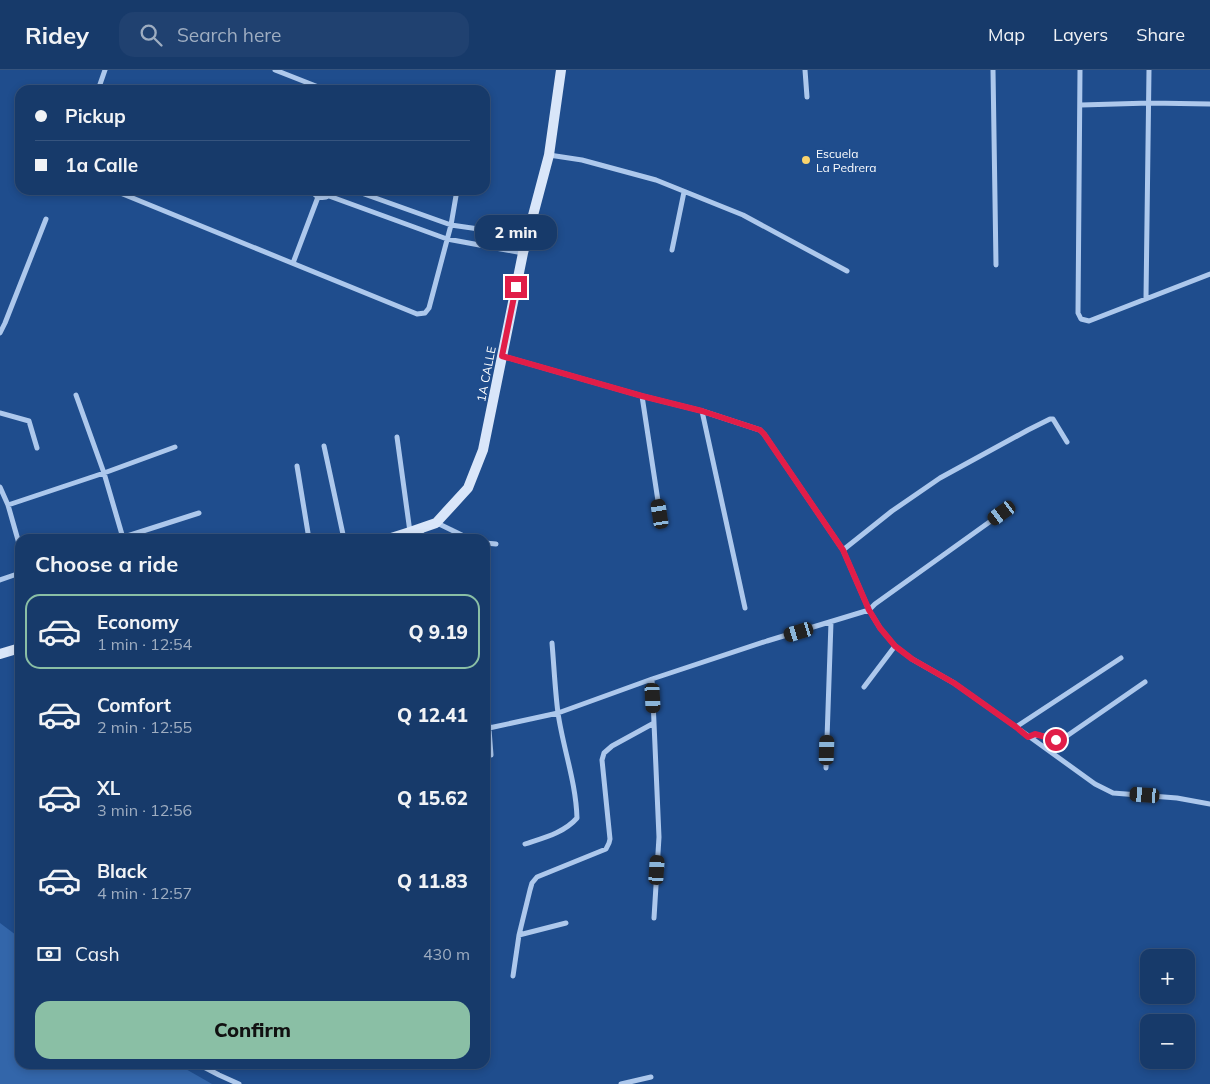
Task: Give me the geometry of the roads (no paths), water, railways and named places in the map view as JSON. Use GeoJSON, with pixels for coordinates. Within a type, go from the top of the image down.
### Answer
{"type":"FeatureCollection","features":[{"type":"Feature","properties":{"kind":"street"},"geometry":{"type":"LineString","coordinates":[[100,85],[105,70]]}},
{"type":"Feature","properties":{"kind":"street"},"geometry":{"type":"LineString","coordinates":[[275,70],[313,85]]}},
{"type":"Feature","properties":{"kind":"street","name":"1A CALLE"},"geometry":{"type":"LineString","coordinates":[[436,523],[468,488],[483,450],[523,253],[549,155],[561,70]]}},
{"type":"Feature","properties":{"kind":"street"},"geometry":{"type":"LineString","coordinates":[[805,70],[807,97]]}},
{"type":"Feature","properties":{"kind":"street"},"geometry":{"type":"LineString","coordinates":[[993,70],[996,265]]}},
{"type":"Feature","properties":{"kind":"street"},"geometry":{"type":"LineString","coordinates":[[1080,70],[1078,313],[1081,319],[1089,321],[1210,274]]}},
{"type":"Feature","properties":{"kind":"street"},"geometry":{"type":"LineString","coordinates":[[1146,298],[1149,70]]}},
{"type":"Feature","properties":{"kind":"street"},"geometry":{"type":"LineString","coordinates":[[1081,105],[1210,104]]}},
{"type":"Feature","properties":{"kind":"street"},"geometry":{"type":"LineString","coordinates":[[549,155],[582,160],[656,180],[743,215],[847,271]]}},
{"type":"Feature","properties":{"kind":"street"},"geometry":{"type":"LineString","coordinates":[[672,250],[684,192]]}},
{"type":"Feature","properties":{"kind":"street"},"geometry":{"type":"LineString","coordinates":[[125,195],[417,314],[425,313],[429,308],[451,224],[455,195]]}},
{"type":"Feature","properties":{"kind":"street"},"geometry":{"type":"LineString","coordinates":[[314,195],[324,198],[329,196],[447,239],[523,253]]}},
{"type":"Feature","properties":{"kind":"street"},"geometry":{"type":"LineString","coordinates":[[367,195],[451,224],[528,236]]}},
{"type":"Feature","properties":{"kind":"street"},"geometry":{"type":"LineString","coordinates":[[293,264],[318,197]]}},
{"type":"Feature","properties":{"kind":"street"},"geometry":{"type":"LineString","coordinates":[[0,333],[46,219]]}},
{"type":"Feature","properties":{"kind":"street"},"geometry":{"type":"LineString","coordinates":[[502,356],[702,411],[753,427],[764,434],[843,550],[869,610],[880,628],[895,646],[912,659],[954,683],[1094,784],[1113,793],[1177,798],[1210,804]]}},
{"type":"Feature","properties":{"kind":"street"},"geometry":{"type":"LineString","coordinates":[[76,395],[104,473],[121,534]]}},
{"type":"Feature","properties":{"kind":"street"},"geometry":{"type":"LineString","coordinates":[[642,396],[660,514]]}},
{"type":"Feature","properties":{"kind":"street"},"geometry":{"type":"LineString","coordinates":[[702,411],[745,608]]}},
{"type":"Feature","properties":{"kind":"street"},"geometry":{"type":"LineString","coordinates":[[0,413],[29,421],[37,448]]}},
{"type":"Feature","properties":{"kind":"street"},"geometry":{"type":"LineString","coordinates":[[843,550],[892,511],[940,478],[1050,419],[1053,419],[1068,442]]}},
{"type":"Feature","properties":{"kind":"street"},"geometry":{"type":"LineString","coordinates":[[397,437],[410,532]]}},
{"type":"Feature","properties":{"kind":"street"},"geometry":{"type":"LineString","coordinates":[[324,446],[343,534]]}},
{"type":"Feature","properties":{"kind":"street"},"geometry":{"type":"LineString","coordinates":[[8,505],[174,447]]}},
{"type":"Feature","properties":{"kind":"street"},"geometry":{"type":"LineString","coordinates":[[297,466],[308,534]]}},
{"type":"Feature","properties":{"kind":"street"},"geometry":{"type":"LineString","coordinates":[[0,487],[8,505],[16,534]]}},
{"type":"Feature","properties":{"kind":"street"},"geometry":{"type":"LineString","coordinates":[[134,534],[199,513]]}},
{"type":"Feature","properties":{"kind":"street"},"geometry":{"type":"LineString","coordinates":[[490,728],[558,713],[652,679],[869,610],[1002,513]]}},
{"type":"Feature","properties":{"kind":"street"},"geometry":{"type":"LineString","coordinates":[[404,534],[410,532],[422,534],[436,523],[459,534]]}},
{"type":"Feature","properties":{"kind":"street"},"geometry":{"type":"LineString","coordinates":[[490,543],[496,544]]}},
{"type":"Feature","properties":{"kind":"street"},"geometry":{"type":"LineString","coordinates":[[0,580],[15,575]]}},
{"type":"Feature","properties":{"kind":"street"},"geometry":{"type":"LineString","coordinates":[[826,768],[831,622]]}},
{"type":"Feature","properties":{"kind":"street"},"geometry":{"type":"LineString","coordinates":[[525,844],[555,834],[577,818],[558,713],[552,644]]}},
{"type":"Feature","properties":{"kind":"street"},"geometry":{"type":"LineString","coordinates":[[864,687],[895,646]]}},
{"type":"Feature","properties":{"kind":"street"},"geometry":{"type":"LineString","coordinates":[[0,654],[15,650]]}},
{"type":"Feature","properties":{"kind":"street"},"geometry":{"type":"LineString","coordinates":[[1016,727],[1121,658]]}},
{"type":"Feature","properties":{"kind":"street"},"geometry":{"type":"LineString","coordinates":[[652,679],[659,837],[654,918]]}},
{"type":"Feature","properties":{"kind":"street"},"geometry":{"type":"LineString","coordinates":[[1028,737],[1035,734],[1061,740],[1145,682]]}},
{"type":"Feature","properties":{"kind":"street"},"geometry":{"type":"LineString","coordinates":[[513,976],[519,936],[532,883],[538,877],[606,849],[609,843],[602,760],[604,753],[612,746],[654,723]]}},
{"type":"Feature","properties":{"kind":"street"},"geometry":{"type":"LineString","coordinates":[[490,742],[491,755]]}},
{"type":"Feature","properties":{"kind":"street"},"geometry":{"type":"LineString","coordinates":[[519,936],[566,923]]}},
{"type":"Feature","properties":{"kind":"street"},"geometry":{"type":"LineString","coordinates":[[208,1069],[239,1084]]}},
{"type":"Feature","properties":{"kind":"street"},"geometry":{"type":"LineString","coordinates":[[621,1084],[651,1077]]}},
{"type":"Feature","properties":{"kind":"place","name":"Escuela La Pedrera"},"geometry":{"type":"Point","coordinates":[806,160]}}]}
